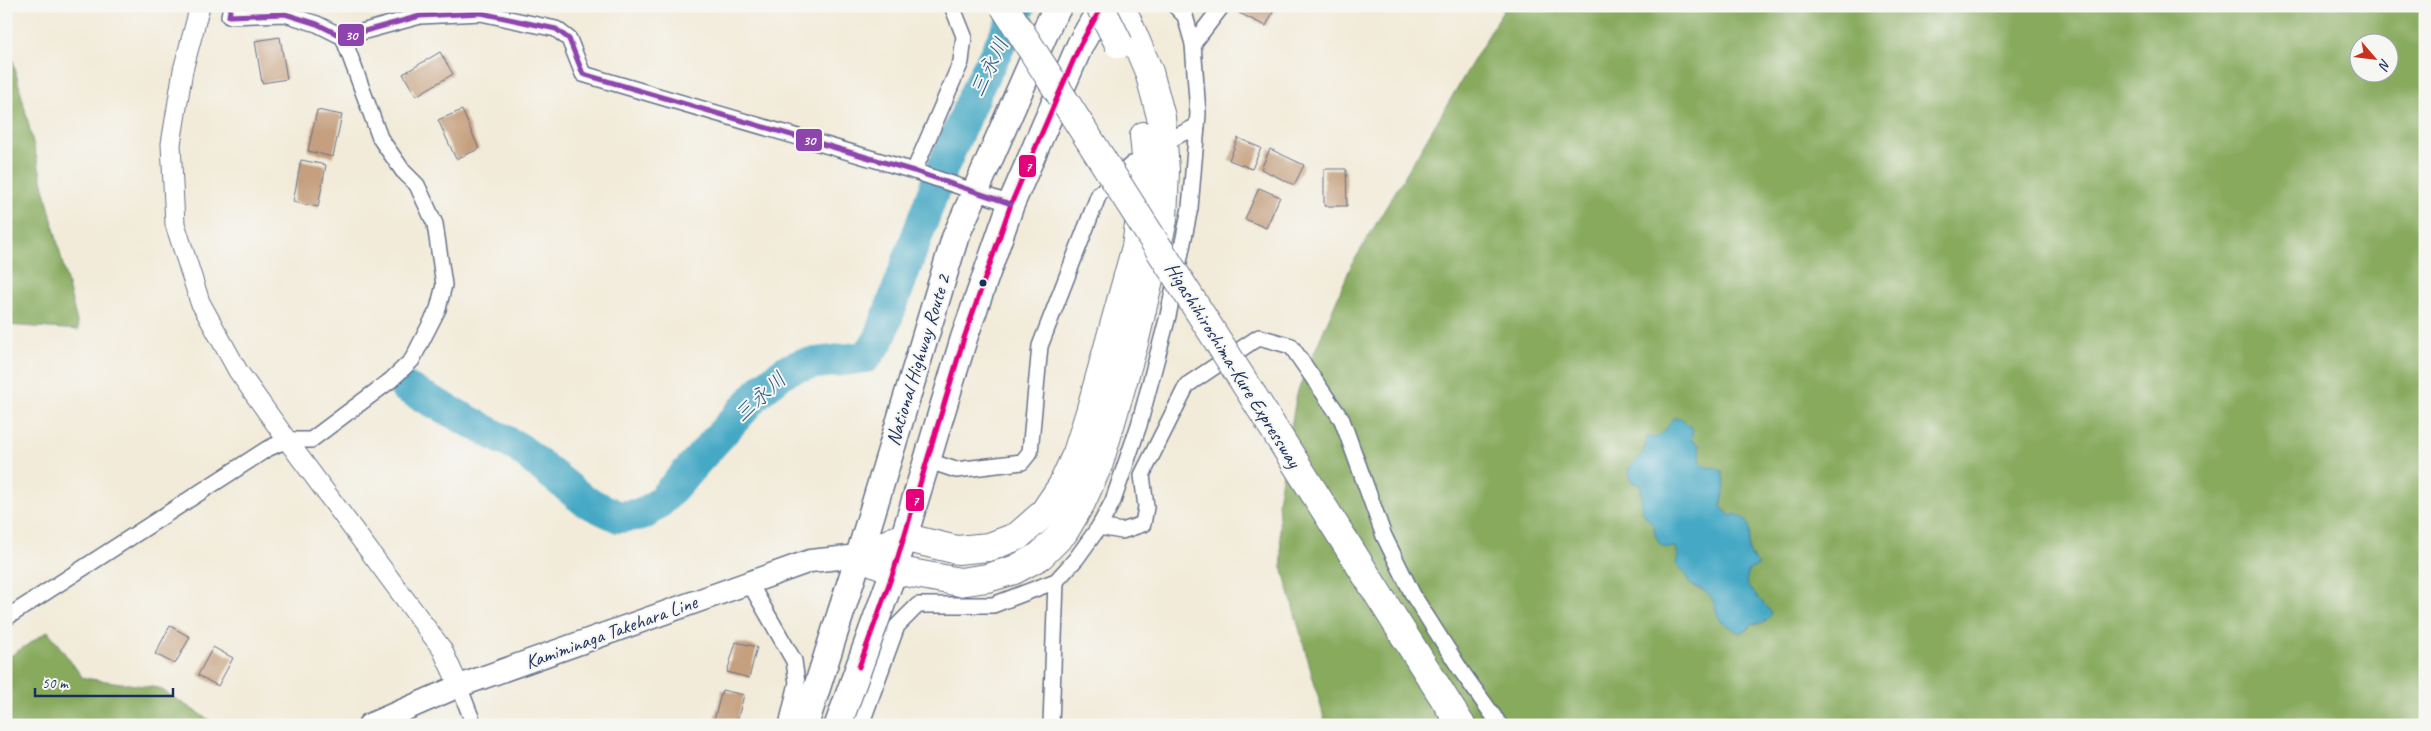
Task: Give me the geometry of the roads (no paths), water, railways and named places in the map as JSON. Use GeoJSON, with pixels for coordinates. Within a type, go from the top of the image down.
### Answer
{"type":"FeatureCollection","features":[{"type":"Feature","properties":{"kind":"highway","name":"Higashihiroshima-Kure Expressway"},"geometry":{"type":"LineString","coordinates":[[1004,6],[1461,725]]}},
{"type":"Feature","properties":{"kind":"highway","name":"National Highway Route 2"},"geometry":{"type":"LineString","coordinates":[[805,725],[859,556],[955,238],[1051,19],[1059,6]]}},
{"type":"Feature","properties":{"kind":"highway","name":"National Highway Route 2"},"geometry":{"type":"LineString","coordinates":[[853,716],[903,537],[964,338],[1011,204],[1080,45],[1101,6]]}},
{"type":"Feature","properties":{"kind":"highway"},"geometry":{"type":"LineString","coordinates":[[859,556],[894,570],[960,582],[986,578],[1014,570],[1040,556],[1064,532],[1085,495],[1099,463],[1134,343],[1163,220],[1165,170],[1161,117],[1149,72],[1124,26],[1101,6]]}},
{"type":"Feature","properties":{"kind":"highway"},"geometry":{"type":"LineString","coordinates":[[859,556],[903,537],[957,550],[990,547],[1018,536],[1043,514],[1062,486],[1077,453],[1136,247],[1146,166],[1142,119],[1124,26]]}},
{"type":"Feature","properties":{"kind":"main road","name":"Kamiminaga Takehara Line"},"geometry":{"type":"LineString","coordinates":[[369,725],[459,686],[749,582],[810,561],[859,556]]}},
{"type":"Feature","properties":{"kind":"street"},"geometry":{"type":"LineString","coordinates":[[200,6],[183,70],[171,144],[175,224],[200,302],[238,371],[286,440],[442,648],[474,725]]}},
{"type":"Feature","properties":{"kind":"street"},"geometry":{"type":"LineString","coordinates":[[231,6],[229,16],[285,14],[317,24],[343,37],[420,16],[481,13],[556,29],[569,39],[583,74],[914,171],[1011,204]]}},
{"type":"Feature","properties":{"kind":"street"},"geometry":{"type":"LineString","coordinates":[[914,171],[961,62],[964,36],[952,6]]}},
{"type":"Feature","properties":{"kind":"street"},"geometry":{"type":"LineString","coordinates":[[853,716],[897,626],[918,605],[993,605],[1056,581],[1076,559],[1099,527],[1113,501],[1140,425],[1168,316],[1190,208],[1197,126],[1193,44],[1185,16],[1175,6]]}},
{"type":"Feature","properties":{"kind":"street"},"geometry":{"type":"LineString","coordinates":[[1193,44],[1222,6]]}},
{"type":"Feature","properties":{"kind":"street"},"geometry":{"type":"LineString","coordinates":[[6,618],[267,448],[286,440],[311,440],[412,360],[438,309],[444,285],[435,224],[417,185],[402,171],[380,138],[343,37]]}},
{"type":"Feature","properties":{"kind":"street"},"geometry":{"type":"LineString","coordinates":[[1173,138],[1197,126]]}},
{"type":"Feature","properties":{"kind":"street"},"geometry":{"type":"LineString","coordinates":[[926,460],[956,470],[1022,462],[1030,452],[1040,346],[1099,194],[1132,164]]}},
{"type":"Feature","properties":{"kind":"street"},"geometry":{"type":"LineString","coordinates":[[1099,527],[1122,531],[1143,524],[1146,507],[1142,476],[1187,384],[1259,337],[1291,346],[1342,420],[1384,536],[1414,595],[1462,672],[1500,725]]}},
{"type":"Feature","properties":{"kind":"street"},"geometry":{"type":"LineString","coordinates":[[1051,725],[1056,581]]}},
{"type":"Feature","properties":{"kind":"street"},"geometry":{"type":"LineString","coordinates":[[749,582],[794,661],[797,683],[787,725]]}},
{"type":"Feature","properties":{"kind":"water"},"geometry":{"type":"Polygon","coordinates":[[[1673,418],[1682,419],[1693,429],[1691,440],[1699,445],[1701,464],[1708,468],[1714,467],[1722,471],[1725,487],[1721,507],[1731,516],[1737,514],[1744,519],[1750,529],[1749,550],[1751,556],[1759,565],[1749,570],[1746,582],[1772,614],[1763,623],[1751,624],[1747,630],[1739,633],[1719,619],[1713,600],[1707,593],[1689,584],[1686,574],[1676,564],[1678,556],[1676,547],[1667,548],[1660,544],[1655,535],[1654,526],[1642,512],[1641,485],[1632,482],[1628,469],[1641,455],[1647,437],[1657,438],[1668,427],[1673,418]]]}},
{"type":"Feature","properties":{"kind":"waterway","name":"三永川"},"geometry":{"type":"LineString","coordinates":[[405,387],[519,448],[585,501],[619,517],[644,514],[660,502],[760,391],[785,371],[800,365],[866,357],[879,340],[939,176],[977,89],[1020,6]]}}]}
